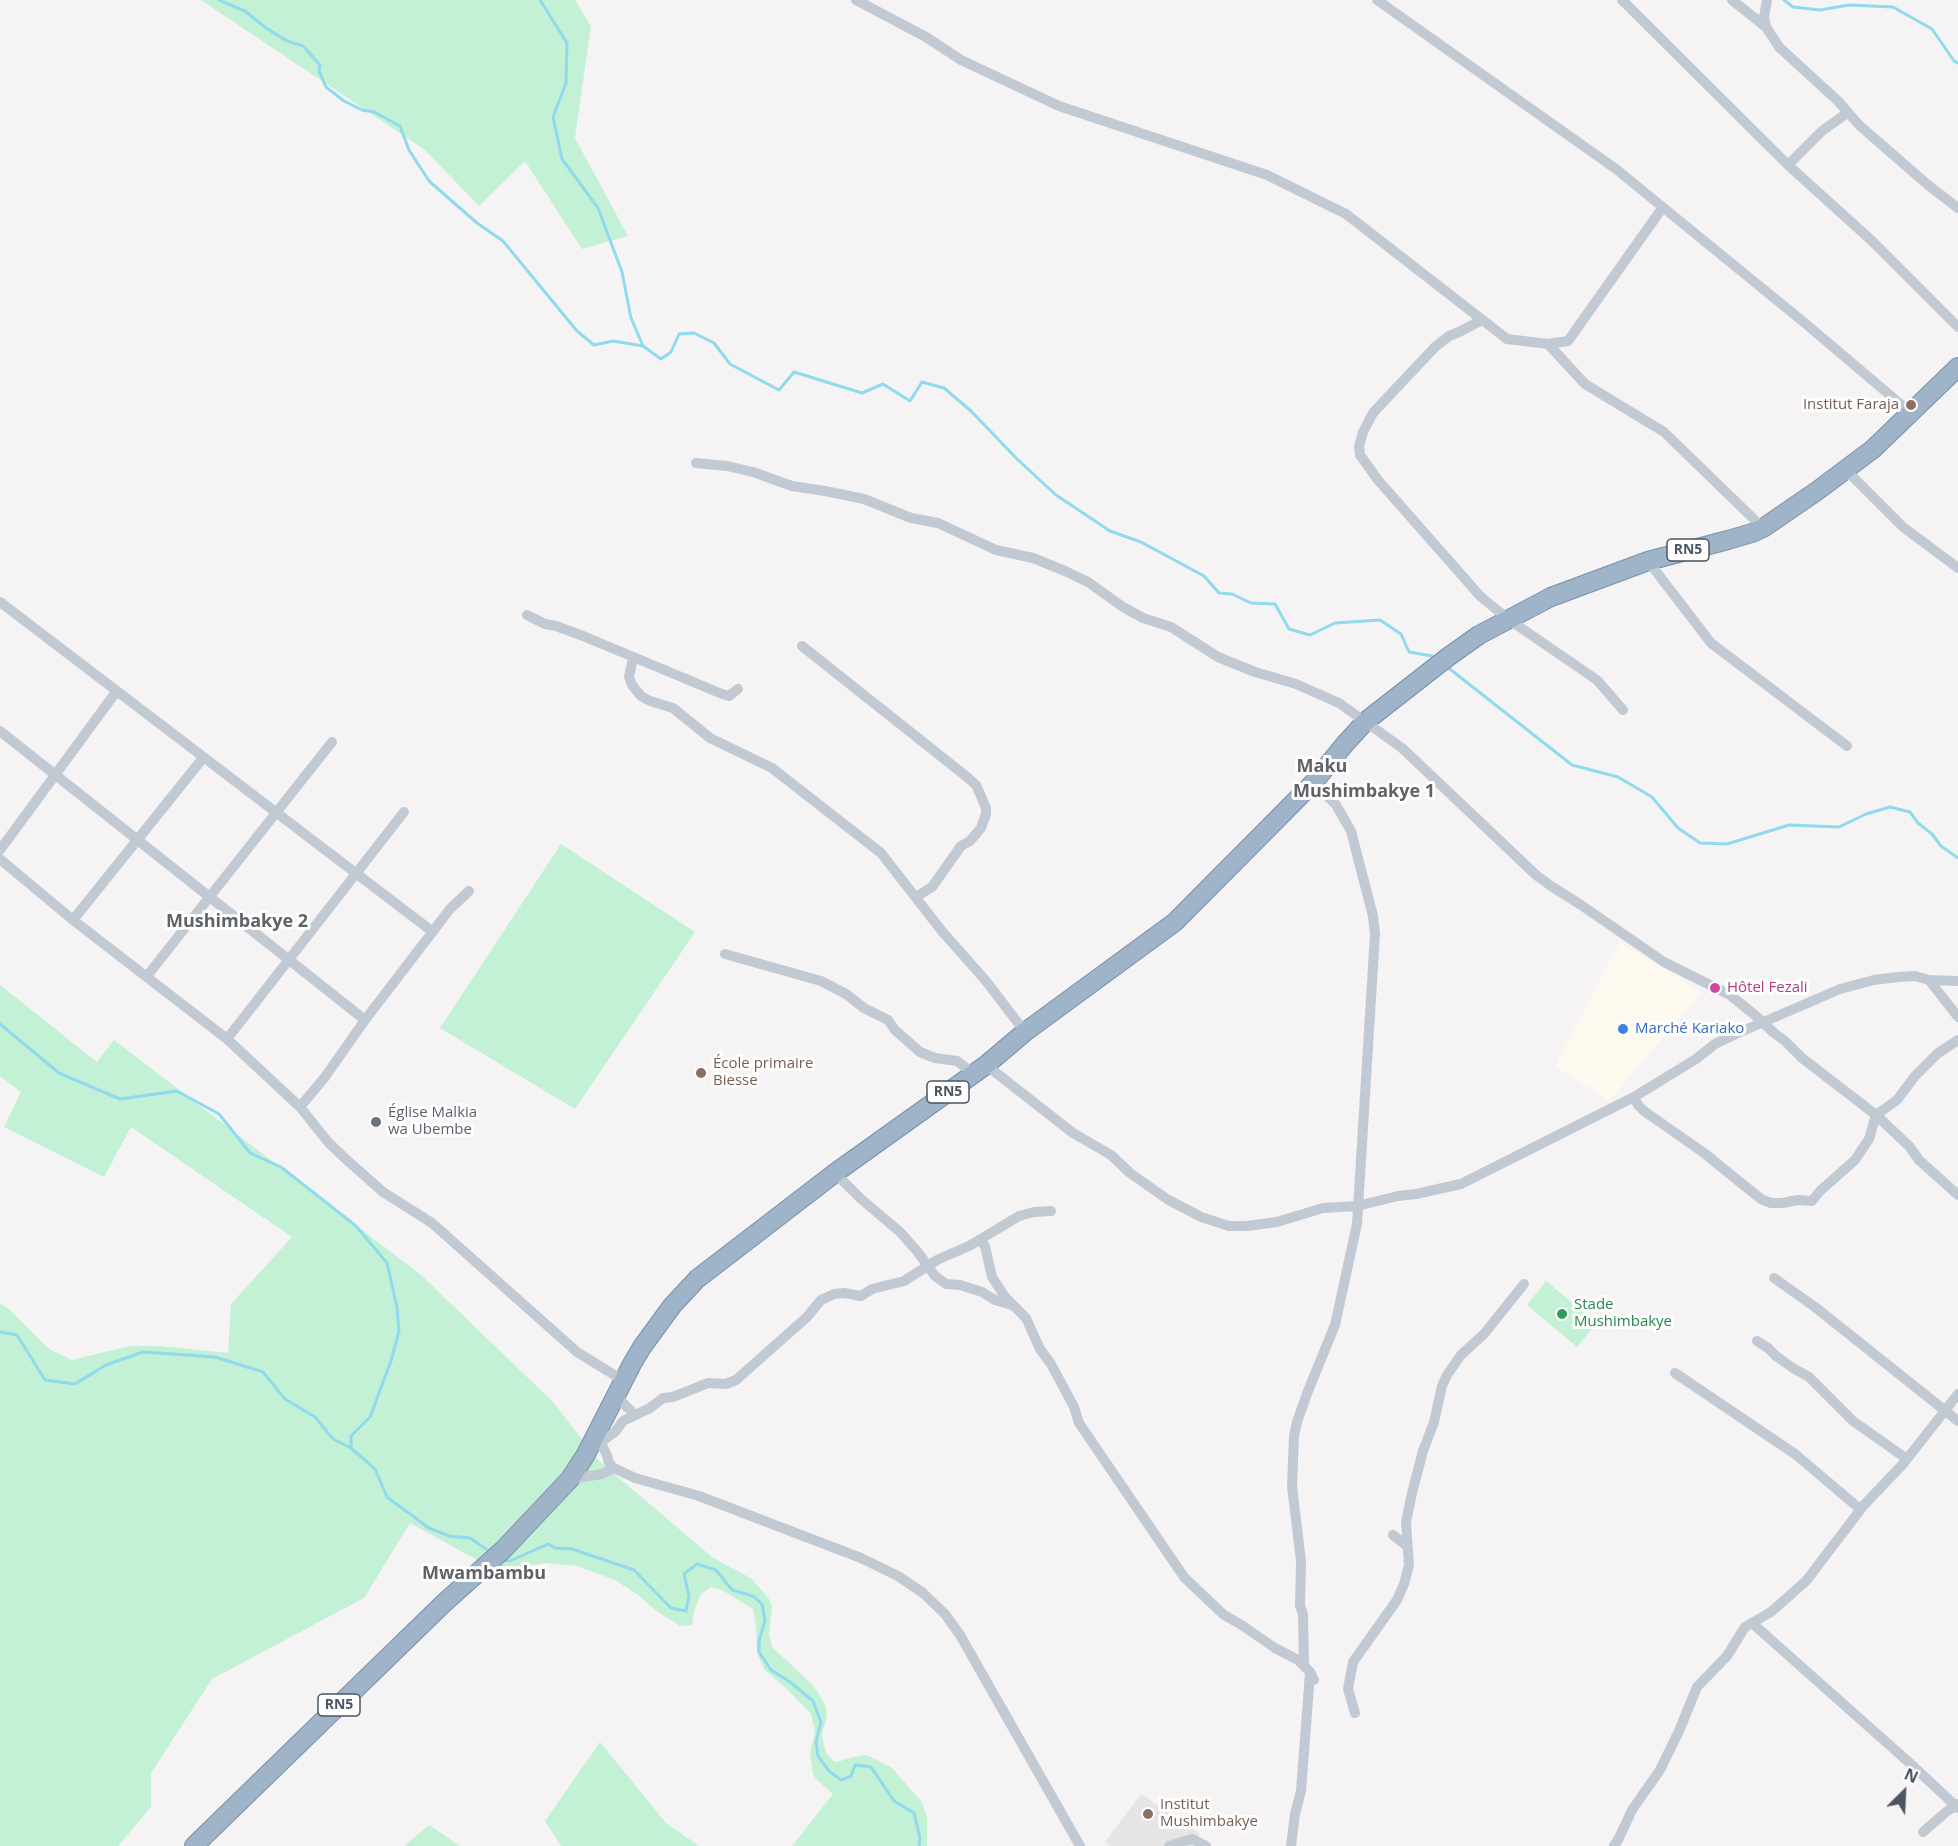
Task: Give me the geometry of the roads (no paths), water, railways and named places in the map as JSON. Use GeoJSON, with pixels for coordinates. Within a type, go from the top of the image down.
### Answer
{"type":"FeatureCollection","features":[{"type":"Feature","properties":{"kind":"highway","name":"RN5"},"geometry":{"type":"LineString","coordinates":[[194,1846],[444,1604],[503,1550],[570,1479],[599,1438],[620,1388],[642,1347],[683,1293],[704,1274],[835,1173],[980,1070],[1025,1032],[1175,922],[1314,782],[1366,721],[1479,635],[1551,597],[1648,561],[1744,536],[1763,528],[1873,449],[1958,368]]}},
{"type":"Feature","properties":{"kind":"street"},"geometry":{"type":"LineString","coordinates":[[856,0],[926,37],[961,60],[1059,106],[1267,174],[1346,214],[1507,339],[1548,344],[1568,341],[1663,207]]}},
{"type":"Feature","properties":{"kind":"street"},"geometry":{"type":"LineString","coordinates":[[1377,0],[1616,170],[1806,324],[1911,413]]}},
{"type":"Feature","properties":{"kind":"street"},"geometry":{"type":"LineString","coordinates":[[1622,0],[1788,165],[1871,240],[1958,327]]}},
{"type":"Feature","properties":{"kind":"street"},"geometry":{"type":"LineString","coordinates":[[1732,0],[1766,27],[1779,47],[1839,102],[1847,113],[1928,185],[1958,208]]}},
{"type":"Feature","properties":{"kind":"street"},"geometry":{"type":"LineString","coordinates":[[1766,27],[1764,17],[1767,0]]}},
{"type":"Feature","properties":{"kind":"street"},"geometry":{"type":"LineString","coordinates":[[1788,165],[1822,131],[1847,113]]}},
{"type":"Feature","properties":{"kind":"street"},"geometry":{"type":"LineString","coordinates":[[1482,320],[1449,336],[1435,347],[1373,413],[1363,432],[1359,446],[1360,455],[1378,480],[1480,596],[1508,619],[1597,680],[1623,710]]}},
{"type":"Feature","properties":{"kind":"street"},"geometry":{"type":"LineString","coordinates":[[1548,344],[1585,384],[1664,432],[1763,528]]}},
{"type":"Feature","properties":{"kind":"street"},"geometry":{"type":"LineString","coordinates":[[696,463],[727,466],[753,472],[792,486],[864,500],[911,518],[938,523],[996,550],[1045,562],[1088,582],[1143,618],[1171,627],[1218,657],[1328,697],[1366,721],[1402,748],[1544,880],[1664,962],[1730,995],[1802,1058],[1876,1115],[1909,1146],[1918,1160],[1958,1195]]}},
{"type":"Feature","properties":{"kind":"street"},"geometry":{"type":"LineString","coordinates":[[1846,470],[1904,528],[1958,568]]}},
{"type":"Feature","properties":{"kind":"street"},"geometry":{"type":"LineString","coordinates":[[1648,561],[1711,643],[1847,746]]}},
{"type":"Feature","properties":{"kind":"street"},"geometry":{"type":"LineString","coordinates":[[0,602],[433,932]]}},
{"type":"Feature","properties":{"kind":"street"},"geometry":{"type":"LineString","coordinates":[[527,615],[722,694],[729,696],[738,689]]}},
{"type":"Feature","properties":{"kind":"street"},"geometry":{"type":"LineString","coordinates":[[802,646],[968,777],[980,794],[986,808],[981,828],[970,841],[961,846],[932,887],[916,897]]}},
{"type":"Feature","properties":{"kind":"street"},"geometry":{"type":"LineString","coordinates":[[633,658],[629,676],[632,685],[641,696],[650,702],[673,708],[710,738],[778,773],[881,853],[1025,1032]]}},
{"type":"Feature","properties":{"kind":"street"},"geometry":{"type":"LineString","coordinates":[[0,850],[116,692]]}},
{"type":"Feature","properties":{"kind":"street"},"geometry":{"type":"LineString","coordinates":[[0,731],[290,958],[365,1020]]}},
{"type":"Feature","properties":{"kind":"street"},"geometry":{"type":"LineString","coordinates":[[147,976],[332,742]]}},
{"type":"Feature","properties":{"kind":"street"},"geometry":{"type":"LineString","coordinates":[[73,920],[204,758]]}},
{"type":"Feature","properties":{"kind":"street"},"geometry":{"type":"LineString","coordinates":[[1291,1846],[1294,1814],[1301,1791],[1309,1673],[1303,1614],[1300,1606],[1301,1561],[1292,1486],[1294,1436],[1308,1391],[1335,1325],[1357,1224],[1374,960],[1373,916],[1351,831],[1336,805],[1314,782]]}},
{"type":"Feature","properties":{"kind":"street"},"geometry":{"type":"LineString","coordinates":[[227,1039],[404,812]]}},
{"type":"Feature","properties":{"kind":"street"},"geometry":{"type":"LineString","coordinates":[[0,859],[73,920],[227,1039],[300,1107],[328,1142],[383,1192],[432,1222],[620,1388],[634,1415]]}},
{"type":"Feature","properties":{"kind":"street"},"geometry":{"type":"LineString","coordinates":[[300,1107],[325,1077],[365,1020],[450,909],[469,891]]}},
{"type":"Feature","properties":{"kind":"street"},"geometry":{"type":"LineString","coordinates":[[724,954],[821,981],[846,994],[864,1008],[888,1020],[895,1030],[920,1052],[935,1058],[957,1061],[980,1070],[1073,1133],[1111,1155],[1130,1173],[1167,1199],[1229,1226],[1277,1222],[1323,1208],[1357,1206],[1461,1184],[1634,1097],[1696,1059],[1715,1044],[1761,1022],[1855,984],[1915,976],[1929,980],[1958,981]]}},
{"type":"Feature","properties":{"kind":"street"},"geometry":{"type":"LineString","coordinates":[[1929,980],[1958,1017]]}},
{"type":"Feature","properties":{"kind":"street"},"geometry":{"type":"LineString","coordinates":[[1634,1097],[1638,1104],[1663,1125],[1704,1153],[1761,1199],[1771,1203],[1812,1201],[1855,1160],[1869,1139],[1876,1115],[1897,1100],[1915,1076],[1937,1054],[1958,1040]]}},
{"type":"Feature","properties":{"kind":"street"},"geometry":{"type":"LineString","coordinates":[[835,1173],[900,1232],[935,1276],[946,1284],[969,1287],[1013,1306]]}},
{"type":"Feature","properties":{"kind":"street"},"geometry":{"type":"LineString","coordinates":[[1051,1211],[1019,1216],[980,1240],[937,1260],[904,1281],[872,1289],[861,1296],[844,1293],[834,1294],[820,1300],[807,1317],[736,1380],[726,1384],[708,1383],[673,1397],[663,1398],[650,1408],[623,1421],[615,1432],[599,1438],[609,1463],[634,1478],[699,1496],[861,1558],[898,1576],[923,1593],[945,1614],[960,1635],[1080,1846]]}},
{"type":"Feature","properties":{"kind":"street"},"geometry":{"type":"LineString","coordinates":[[980,1240],[985,1246],[992,1277],[1013,1306],[1026,1318],[1040,1349],[1051,1364],[1074,1407],[1080,1423],[1184,1577],[1224,1615],[1298,1660],[1309,1673]]}},
{"type":"Feature","properties":{"kind":"street"},"geometry":{"type":"LineString","coordinates":[[1774,1278],[1815,1307],[1958,1421]]}},
{"type":"Feature","properties":{"kind":"street"},"geometry":{"type":"LineString","coordinates":[[1355,1713],[1348,1689],[1353,1662],[1397,1600],[1404,1584],[1409,1565],[1406,1522],[1413,1487],[1434,1422],[1442,1386],[1461,1355],[1484,1334],[1524,1284]]}},
{"type":"Feature","properties":{"kind":"street"},"geometry":{"type":"LineString","coordinates":[[1757,1341],[1809,1377],[1853,1421],[1907,1459]]}},
{"type":"Feature","properties":{"kind":"street"},"geometry":{"type":"LineString","coordinates":[[1675,1373],[1795,1454],[1860,1509]]}},
{"type":"Feature","properties":{"kind":"street"},"geometry":{"type":"LineString","coordinates":[[1614,1846],[1632,1810],[1660,1770],[1697,1687],[1726,1656],[1745,1627],[1771,1612],[1806,1581],[1860,1509],[1907,1459],[1958,1394]]}},
{"type":"Feature","properties":{"kind":"street"},"geometry":{"type":"LineString","coordinates":[[570,1479],[602,1474],[614,1468]]}},
{"type":"Feature","properties":{"kind":"street"},"geometry":{"type":"LineString","coordinates":[[1393,1535],[1407,1546]]}},
{"type":"Feature","properties":{"kind":"street"},"geometry":{"type":"LineString","coordinates":[[1752,1623],[1957,1806],[1946,1812],[1923,1832]]}},
{"type":"Feature","properties":{"kind":"street"},"geometry":{"type":"LineString","coordinates":[[1168,1846],[1192,1839],[1206,1846]]}},
{"type":"Feature","properties":{"kind":"waterway"},"geometry":{"type":"LineString","coordinates":[[219,0],[245,11],[287,41],[303,46],[320,65],[319,71],[326,87],[344,101],[362,110],[374,112],[400,126],[409,150],[429,181],[477,223],[503,241],[577,331],[594,345],[613,341],[643,346],[661,359],[671,352],[679,334],[694,333],[714,343],[730,364],[779,390],[794,372],[862,393],[883,384],[910,401],[922,382],[944,388],[971,411],[1017,459],[1056,495],[1110,531],[1141,542],[1204,576],[1219,593],[1232,594],[1251,603],[1275,604],[1289,629],[1310,635],[1335,623],[1380,620],[1401,634],[1409,652],[1436,658]]}},
{"type":"Feature","properties":{"kind":"waterway"},"geometry":{"type":"LineString","coordinates":[[540,0],[567,43],[566,83],[553,117],[562,159],[598,208],[622,272],[631,318],[643,346]]}},
{"type":"Feature","properties":{"kind":"waterway"},"geometry":{"type":"LineString","coordinates":[[1784,0],[1793,7],[1820,10],[1849,5],[1893,7],[1932,29],[1954,61],[1958,63]]}},
{"type":"Feature","properties":{"kind":"waterway"},"geometry":{"type":"LineString","coordinates":[[1446,666],[1572,765],[1618,777],[1652,797],[1678,828],[1700,843],[1727,844],[1789,825],[1839,827],[1866,814],[1890,807],[1910,812],[1941,846],[1958,858]]}},
{"type":"Feature","properties":{"kind":"waterway"},"geometry":{"type":"LineString","coordinates":[[0,1024],[59,1073],[120,1099],[177,1091],[219,1114],[250,1153],[281,1167],[356,1226],[387,1263],[397,1307],[399,1331],[391,1361],[370,1417],[351,1436],[351,1448]]}},
{"type":"Feature","properties":{"kind":"waterway"},"geometry":{"type":"LineString","coordinates":[[0,1332],[17,1335],[45,1380],[75,1384],[106,1365],[143,1352],[215,1357],[263,1372],[285,1399],[315,1417],[333,1439],[351,1448],[375,1469],[387,1497],[429,1528],[449,1536],[470,1538],[492,1553]]}},
{"type":"Feature","properties":{"kind":"waterway"},"geometry":{"type":"LineString","coordinates":[[502,1560],[510,1561],[548,1544],[555,1548],[572,1549],[634,1570],[671,1608],[686,1611],[689,1596],[684,1574],[697,1564],[716,1570],[732,1590],[753,1596],[762,1604],[765,1620],[759,1641],[759,1652],[771,1670],[813,1701],[821,1722],[816,1742],[818,1756],[829,1771],[841,1780],[851,1776],[855,1765],[871,1767],[894,1801],[914,1813],[920,1838],[919,1846]]}},
{"type":"Feature","properties":{"kind":"place","name":"Institut Faraja"},"geometry":{"type":"Point","coordinates":[1911,405]}},
{"type":"Feature","properties":{"kind":"place","name":"Hôtel Fezali"},"geometry":{"type":"Point","coordinates":[1715,988]}},
{"type":"Feature","properties":{"kind":"place","name":"Marché Kariako"},"geometry":{"type":"Point","coordinates":[1623,1029]}},
{"type":"Feature","properties":{"kind":"place","name":"École primaire Biesse"},"geometry":{"type":"Point","coordinates":[701,1073]}},
{"type":"Feature","properties":{"kind":"place","name":"Église Malkia wa Ubembe"},"geometry":{"type":"Point","coordinates":[376,1122]}},
{"type":"Feature","properties":{"kind":"place","name":"Stade Mushimbakye"},"geometry":{"type":"Point","coordinates":[1562,1314]}},
{"type":"Feature","properties":{"kind":"place","name":"Institut Mushimbakye"},"geometry":{"type":"Point","coordinates":[1148,1814]}},
{"type":"Feature","properties":{"kind":"district","name":"Maku"},"geometry":{"type":"Point","coordinates":[1322,767]}},
{"type":"Feature","properties":{"kind":"district","name":"Mushimbakye 1"},"geometry":{"type":"Point","coordinates":[1364,792]}},
{"type":"Feature","properties":{"kind":"district","name":"Mushimbakye 2"},"geometry":{"type":"Point","coordinates":[237,922]}},
{"type":"Feature","properties":{"kind":"district","name":"Mwambambu"},"geometry":{"type":"Point","coordinates":[484,1574]}}]}
